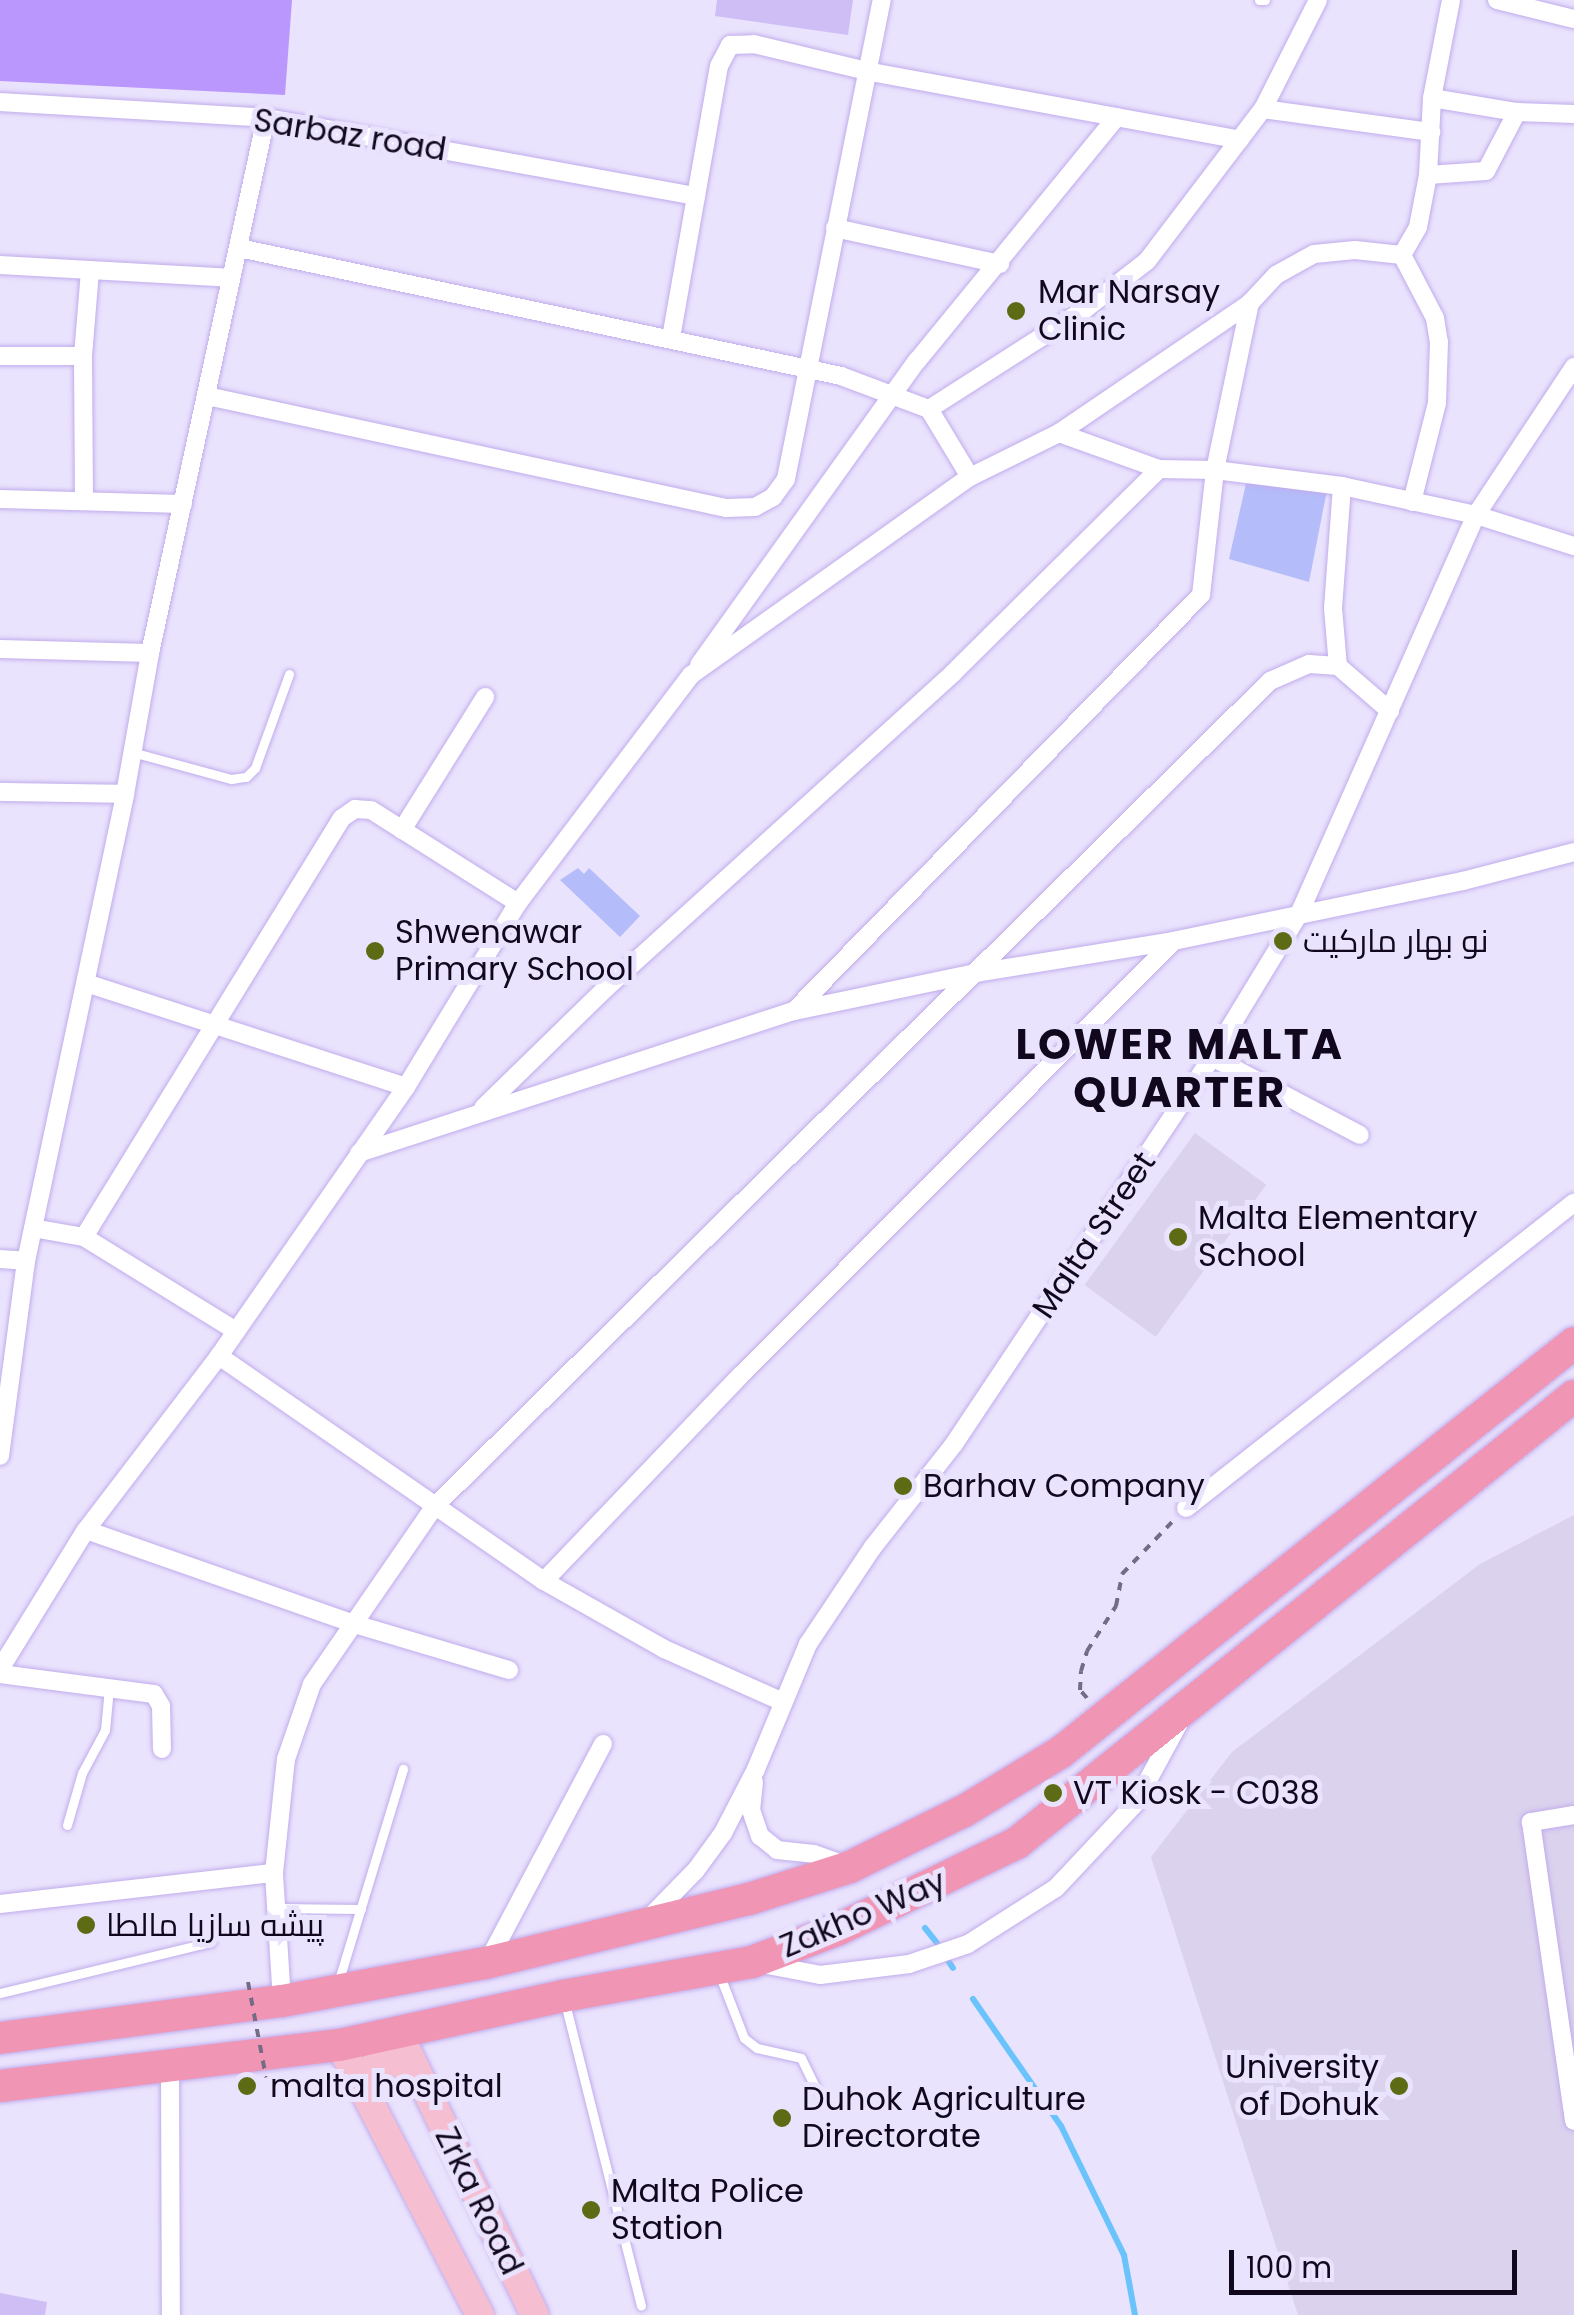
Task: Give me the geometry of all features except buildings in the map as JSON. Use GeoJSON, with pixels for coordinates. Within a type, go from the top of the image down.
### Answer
{"type":"FeatureCollection","features":[{"type":"Feature","properties":{"kind":"highway","name":"Zakho Way"},"geometry":{"type":"LineString","coordinates":[[0,2038],[282,2000],[486,1963],[642,1926],[850,1866],[951,1818],[1061,1752],[1574,1343]]}},
{"type":"Feature","properties":{"kind":"highway","name":"Zakho Way"},"geometry":{"type":"LineString","coordinates":[[0,2086],[170,2069],[340,2045],[563,1996],[752,1962],[927,1889],[1017,1843],[1088,1789],[1574,1396]]}},
{"type":"Feature","properties":{"kind":"highway"},"geometry":{"type":"LineString","coordinates":[[1061,1752],[1088,1789]]}},
{"type":"Feature","properties":{"kind":"main road","name":"Zrka Road"},"geometry":{"type":"LineString","coordinates":[[398,2032],[535,2315]]}},
{"type":"Feature","properties":{"kind":"main road","name":"Zrka Road"},"geometry":{"type":"LineString","coordinates":[[340,2045],[480,2315]]}},
{"type":"Feature","properties":{"kind":"main road"},"geometry":{"type":"LineString","coordinates":[[363,2086],[370,2068],[387,2059],[414,2068]]}},
{"type":"Feature","properties":{"kind":"street"},"geometry":{"type":"LineString","coordinates":[[207,396],[726,508],[755,508],[772,498],[786,479],[882,0]]}},
{"type":"Feature","properties":{"kind":"street"},"geometry":{"type":"LineString","coordinates":[[928,409],[1084,310],[1147,262],[1263,109],[1318,0]]}},
{"type":"Feature","properties":{"kind":"street"},"geometry":{"type":"LineString","coordinates":[[1402,255],[1418,227],[1428,175],[1432,98],[1451,0]]}},
{"type":"Feature","properties":{"kind":"street"},"geometry":{"type":"LineString","coordinates":[[1497,0],[1574,19]]}},
{"type":"Feature","properties":{"kind":"street"},"geometry":{"type":"LineString","coordinates":[[671,338],[719,66],[730,45],[754,44],[870,72],[1240,140]]}},
{"type":"Feature","properties":{"kind":"street"},"geometry":{"type":"LineString","coordinates":[[1432,98],[1517,112],[1574,114]]}},
{"type":"Feature","properties":{"kind":"street","name":"Sarbaz road"},"geometry":{"type":"LineString","coordinates":[[0,102],[266,118],[696,196]]}},
{"type":"Feature","properties":{"kind":"street"},"geometry":{"type":"LineString","coordinates":[[1263,109],[1431,132]]}},
{"type":"Feature","properties":{"kind":"street"},"geometry":{"type":"LineString","coordinates":[[1428,175],[1486,171],[1517,112]]}},
{"type":"Feature","properties":{"kind":"street"},"geometry":{"type":"LineString","coordinates":[[162,1749],[161,1706],[154,1694],[0,1671],[86,1530],[219,1356],[406,1087],[518,903],[692,674],[890,398],[1117,117]]}},
{"type":"Feature","properties":{"kind":"street"},"geometry":{"type":"LineString","coordinates":[[0,1456],[26,1261],[125,794],[150,653],[266,118]]}},
{"type":"Feature","properties":{"kind":"street"},"geometry":{"type":"LineString","coordinates":[[835,228],[1000,264]]}},
{"type":"Feature","properties":{"kind":"street"},"geometry":{"type":"LineString","coordinates":[[239,248],[840,376],[890,398],[928,409],[970,476]]}},
{"type":"Feature","properties":{"kind":"street"},"geometry":{"type":"LineString","coordinates":[[692,674],[970,476],[1059,434],[1250,303],[1276,275],[1314,254],[1355,250],[1402,255]]}},
{"type":"Feature","properties":{"kind":"street"},"geometry":{"type":"LineString","coordinates":[[1402,255],[1435,318],[1439,342],[1437,403],[1412,502]]}},
{"type":"Feature","properties":{"kind":"street"},"geometry":{"type":"LineString","coordinates":[[0,265],[230,278]]}},
{"type":"Feature","properties":{"kind":"street"},"geometry":{"type":"LineString","coordinates":[[84,501],[84,356],[90,270]]}},
{"type":"Feature","properties":{"kind":"street"},"geometry":{"type":"LineString","coordinates":[[794,1010],[1200,594],[1215,470],[1250,303]]}},
{"type":"Feature","properties":{"kind":"street"},"geometry":{"type":"LineString","coordinates":[[0,356],[84,356]]}},
{"type":"Feature","properties":{"kind":"street","name":"Malta Street"},"geometry":{"type":"LineString","coordinates":[[642,1926],[711,1851],[756,1769],[781,1701],[808,1644],[840,1595],[954,1444],[1212,1057],[1300,912],[1476,516],[1574,368]]}},
{"type":"Feature","properties":{"kind":"street"},"geometry":{"type":"LineString","coordinates":[[1059,434],[1159,470],[1215,470],[1342,486],[1476,516],[1574,546]]}},
{"type":"Feature","properties":{"kind":"street"},"geometry":{"type":"LineString","coordinates":[[478,1113],[606,988],[953,673],[1159,470]]}},
{"type":"Feature","properties":{"kind":"street"},"geometry":{"type":"LineString","coordinates":[[1338,666],[1334,608],[1342,486]]}},
{"type":"Feature","properties":{"kind":"street"},"geometry":{"type":"LineString","coordinates":[[0,499],[182,504]]}},
{"type":"Feature","properties":{"kind":"street"},"geometry":{"type":"LineString","coordinates":[[0,649],[150,653]]}},
{"type":"Feature","properties":{"kind":"street"},"geometry":{"type":"LineString","coordinates":[[282,2000],[274,1873],[286,1760],[312,1684],[435,1506],[1270,680],[1309,664],[1338,666],[1390,711]]}},
{"type":"Feature","properties":{"kind":"street"},"geometry":{"type":"LineString","coordinates":[[402,830],[485,696]]}},
{"type":"Feature","properties":{"kind":"street"},"geometry":{"type":"LineString","coordinates":[[0,792],[125,794]]}},
{"type":"Feature","properties":{"kind":"street"},"geometry":{"type":"LineString","coordinates":[[84,1237],[342,818],[354,809],[371,810],[518,903]]}},
{"type":"Feature","properties":{"kind":"street"},"geometry":{"type":"LineString","coordinates":[[358,1153],[794,1010],[976,973],[1173,941],[1463,881],[1572,849]]}},
{"type":"Feature","properties":{"kind":"street"},"geometry":{"type":"LineString","coordinates":[[544,1581],[756,1360],[1173,941]]}},
{"type":"Feature","properties":{"kind":"street"},"geometry":{"type":"LineString","coordinates":[[86,984],[406,1087]]}},
{"type":"Feature","properties":{"kind":"street"},"geometry":{"type":"LineString","coordinates":[[1212,1057],[1360,1135]]}},
{"type":"Feature","properties":{"kind":"street"},"geometry":{"type":"LineString","coordinates":[[1186,1508],[1574,1204]]}},
{"type":"Feature","properties":{"kind":"street"},"geometry":{"type":"LineString","coordinates":[[33,1228],[84,1237],[236,1331]]}},
{"type":"Feature","properties":{"kind":"street"},"geometry":{"type":"LineString","coordinates":[[0,1259],[26,1261]]}},
{"type":"Feature","properties":{"kind":"street"},"geometry":{"type":"LineString","coordinates":[[219,1356],[544,1581],[664,1649],[781,1701]]}},
{"type":"Feature","properties":{"kind":"street"},"geometry":{"type":"LineString","coordinates":[[86,1530],[351,1623],[509,1670]]}},
{"type":"Feature","properties":{"kind":"street"},"geometry":{"type":"LineString","coordinates":[[752,1962],[820,1975],[909,1964],[968,1944],[1056,1888],[1135,1804],[1188,1706]]}},
{"type":"Feature","properties":{"kind":"street"},"geometry":{"type":"LineString","coordinates":[[486,1963],[603,1744]]}},
{"type":"Feature","properties":{"kind":"street","name":"Malta Street"},"geometry":{"type":"LineString","coordinates":[[756,1769],[751,1810],[760,1836],[777,1850],[814,1854],[850,1866]]}},
{"type":"Feature","properties":{"kind":"street"},"geometry":{"type":"LineString","coordinates":[[1574,1815],[1531,1822],[1574,2120]]}},
{"type":"Feature","properties":{"kind":"street"},"geometry":{"type":"LineString","coordinates":[[0,1904],[274,1873]]}},
{"type":"Feature","properties":{"kind":"street"},"geometry":{"type":"LineString","coordinates":[[170,2069],[171,2315]]}},
{"type":"Feature","properties":{"kind":"lane"},"geometry":{"type":"LineString","coordinates":[[132,752],[231,779],[246,778],[255,768],[289,674]]}},
{"type":"Feature","properties":{"kind":"lane"},"geometry":{"type":"LineString","coordinates":[[68,1825],[82,1773],[105,1730],[109,1686]]}},
{"type":"Feature","properties":{"kind":"lane"},"geometry":{"type":"LineString","coordinates":[[336,1990],[402,1769]]}},
{"type":"Feature","properties":{"kind":"lane"},"geometry":{"type":"LineString","coordinates":[[274,1908],[361,1909]]}},
{"type":"Feature","properties":{"kind":"lane"},"geometry":{"type":"LineString","coordinates":[[0,1993],[211,1942]]}},
{"type":"Feature","properties":{"kind":"lane"},"geometry":{"type":"LineString","coordinates":[[718,1968],[744,2038],[756,2048],[801,2058],[816,2089]]}},
{"type":"Feature","properties":{"kind":"lane"},"geometry":{"type":"LineString","coordinates":[[563,1996],[640,2306]]}},
{"type":"Feature","properties":{"kind":"path"},"geometry":{"type":"LineString","coordinates":[[1105,1719],[1080,1690],[1087,1651],[1116,1606],[1122,1574],[1186,1508]]}},
{"type":"Feature","properties":{"kind":"path"},"geometry":{"type":"LineString","coordinates":[[248,1982],[266,2077]]}},
{"type":"Feature","properties":{"kind":"shaded area"},"geometry":{"type":"Polygon","coordinates":[[[0,0],[292,0],[285,95],[0,81],[0,0]]]}},
{"type":"Feature","properties":{"kind":"shaded area"},"geometry":{"type":"Polygon","coordinates":[[[717,0],[853,0],[848,35],[715,16],[717,0]]]}},
{"type":"Feature","properties":{"kind":"shaded area","name":"Malta Elementary School"},"geometry":{"type":"Polygon","coordinates":[[[1195,1133],[1266,1185],[1156,1337],[1084,1285],[1195,1133]]]}},
{"type":"Feature","properties":{"kind":"shaded area","name":"University of Dohuk"},"geometry":{"type":"Polygon","coordinates":[[[1574,1515],[1574,2315],[1298,2315],[1151,1857],[1232,1752],[1480,1564],[1574,1515]]]}},
{"type":"Feature","properties":{"kind":"shaded area"},"geometry":{"type":"Polygon","coordinates":[[[0,2293],[47,2302],[45,2315],[0,2315],[0,2293]]]}},
{"type":"Feature","properties":{"kind":"waterway"},"geometry":{"type":"LineString","coordinates":[[925,1928],[937,1943]]}},
{"type":"Feature","properties":{"kind":"waterway"},"geometry":{"type":"LineString","coordinates":[[949,1962],[953,1968]]}},
{"type":"Feature","properties":{"kind":"waterway"},"geometry":{"type":"LineString","coordinates":[[973,1999],[1061,2126],[1124,2255],[1135,2315]]}},
{"type":"Feature","properties":{"kind":"place","name":"Mar Narsay Clinic"},"geometry":{"type":"Point","coordinates":[1016,311]}},
{"type":"Feature","properties":{"kind":"place","name":"نو بهار ماركيت"},"geometry":{"type":"Point","coordinates":[1283,941]}},
{"type":"Feature","properties":{"kind":"place","name":"Shwenawar Primary School"},"geometry":{"type":"Point","coordinates":[375,951]}},
{"type":"Feature","properties":{"kind":"place","name":"Malta Elementary School"},"geometry":{"type":"Point","coordinates":[1178,1237]}},
{"type":"Feature","properties":{"kind":"place","name":"Barhav Company"},"geometry":{"type":"Point","coordinates":[903,1486]}},
{"type":"Feature","properties":{"kind":"place","name":"VT Kiosk - C038"},"geometry":{"type":"Point","coordinates":[1053,1793]}},
{"type":"Feature","properties":{"kind":"place","name":"پيشه سازيا مالطا"},"geometry":{"type":"Point","coordinates":[86,1925]}},
{"type":"Feature","properties":{"kind":"place","name":"malta hospital"},"geometry":{"type":"Point","coordinates":[247,2086]}},
{"type":"Feature","properties":{"kind":"place","name":"University of Dohuk"},"geometry":{"type":"Point","coordinates":[1399,2086]}},
{"type":"Feature","properties":{"kind":"place","name":"Duhok Agriculture Directorate"},"geometry":{"type":"Point","coordinates":[782,2118]}},
{"type":"Feature","properties":{"kind":"place","name":"Malta Police Station"},"geometry":{"type":"Point","coordinates":[591,2210]}},
{"type":"Feature","properties":{"kind":"district","name":"LOWER MALTA QUARTER"},"geometry":{"type":"Point","coordinates":[1180,1069]}}]}
